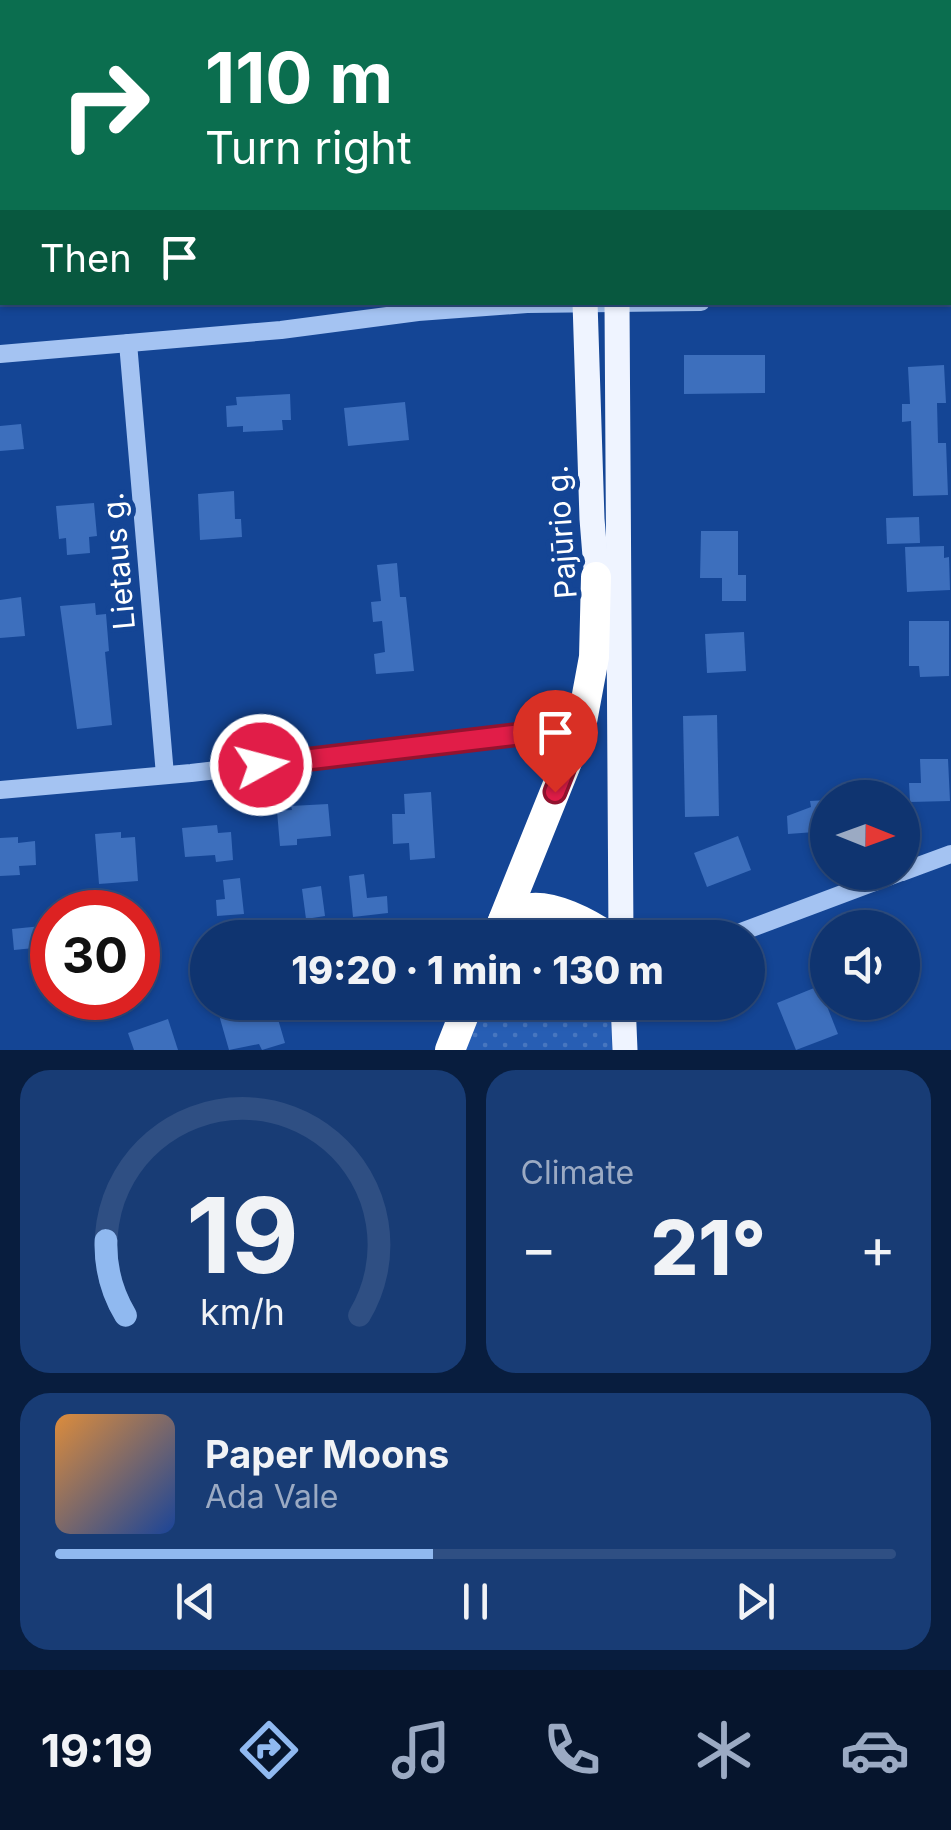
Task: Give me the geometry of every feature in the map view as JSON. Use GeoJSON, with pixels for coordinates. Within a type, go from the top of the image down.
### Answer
{"type":"FeatureCollection","features":[{"type":"Feature","properties":{"kind":"highway"},"geometry":{"type":"LineString","coordinates":[[504,920],[581,727],[594,656],[596,577]]}},
{"type":"Feature","properties":{"kind":"highway"},"geometry":{"type":"LineString","coordinates":[[512,920],[528,908],[578,920]]}},
{"type":"Feature","properties":{"kind":"highway"},"geometry":{"type":"LineString","coordinates":[[450,1050],[462,1020]]}},
{"type":"Feature","properties":{"kind":"main road","name":"Pajūrio g."},"geometry":{"type":"LineString","coordinates":[[585,305],[596,577],[618,756]]}},
{"type":"Feature","properties":{"kind":"main road","name":"Pajūrio g."},"geometry":{"type":"LineString","coordinates":[[617,305],[621,920]]}},
{"type":"Feature","properties":{"kind":"main road"},"geometry":{"type":"LineString","coordinates":[[624,1020],[625,1050]]}},
{"type":"Feature","properties":{"kind":"street"},"geometry":{"type":"LineString","coordinates":[[0,354],[513,305]]}},
{"type":"Feature","properties":{"kind":"street","name":"Lietaus g."},"geometry":{"type":"LineString","coordinates":[[128,343],[166,775]]}},
{"type":"Feature","properties":{"kind":"street"},"geometry":{"type":"LineString","coordinates":[[0,790],[581,727]]}},
{"type":"Feature","properties":{"kind":"street"},"geometry":{"type":"LineString","coordinates":[[920,865],[951,854]]}},
{"type":"Feature","properties":{"kind":"street"},"geometry":{"type":"LineString","coordinates":[[765,923],[854,890]]}},
{"type":"Feature","properties":{"kind":"shaded area"},"geometry":{"type":"Polygon","coordinates":[[[477,1020],[611,1020],[612,1050],[464,1050],[477,1020]]]}},
{"type":"Feature","properties":{"kind":"building"},"geometry":{"type":"Polygon","coordinates":[[[684,355],[765,355],[765,393],[684,394],[684,355]]]}},
{"type":"Feature","properties":{"kind":"building"},"geometry":{"type":"Polygon","coordinates":[[[944,365],[946,403],[937,403],[938,443],[946,443],[948,495],[913,496],[911,421],[902,422],[902,404],[910,404],[908,367],[944,365]]]}},
{"type":"Feature","properties":{"kind":"building"},"geometry":{"type":"Polygon","coordinates":[[[290,394],[291,420],[282,420],[283,430],[243,432],[243,426],[227,427],[226,406],[237,405],[236,397],[290,394]]]}},
{"type":"Feature","properties":{"kind":"building"},"geometry":{"type":"Polygon","coordinates":[[[405,402],[409,440],[348,446],[344,408],[405,402]]]}},
{"type":"Feature","properties":{"kind":"building"},"geometry":{"type":"Polygon","coordinates":[[[21,424],[24,449],[0,451],[0,426],[21,424]]]}},
{"type":"Feature","properties":{"kind":"building"},"geometry":{"type":"Polygon","coordinates":[[[234,491],[235,519],[241,519],[242,537],[200,540],[198,494],[234,491]]]}},
{"type":"Feature","properties":{"kind":"building"},"geometry":{"type":"Polygon","coordinates":[[[94,503],[97,536],[89,537],[90,553],[67,555],[66,538],[59,539],[56,506],[94,503]]]}},
{"type":"Feature","properties":{"kind":"building"},"geometry":{"type":"Polygon","coordinates":[[[919,517],[920,543],[887,544],[886,518],[919,517]]]}},
{"type":"Feature","properties":{"kind":"building"},"geometry":{"type":"Polygon","coordinates":[[[701,531],[738,531],[738,575],[746,575],[746,601],[722,601],[722,578],[700,578],[701,531]]]}},
{"type":"Feature","properties":{"kind":"building"},"geometry":{"type":"Polygon","coordinates":[[[944,546],[944,558],[949,557],[950,590],[907,592],[905,547],[944,546]]]}},
{"type":"Feature","properties":{"kind":"building"},"geometry":{"type":"Polygon","coordinates":[[[397,563],[400,597],[406,597],[414,671],[376,674],[374,654],[385,652],[382,621],[373,622],[371,602],[381,601],[377,565],[397,563]]]}},
{"type":"Feature","properties":{"kind":"building"},"geometry":{"type":"Polygon","coordinates":[[[21,597],[25,636],[0,638],[0,600],[21,597]]]}},
{"type":"Feature","properties":{"kind":"building"},"geometry":{"type":"Polygon","coordinates":[[[95,603],[96,615],[106,614],[109,651],[105,652],[112,725],[77,729],[60,606],[95,603]]]}},
{"type":"Feature","properties":{"kind":"building"},"geometry":{"type":"Polygon","coordinates":[[[909,621],[949,621],[949,676],[920,677],[919,666],[909,666],[909,621]]]}},
{"type":"Feature","properties":{"kind":"building"},"geometry":{"type":"Polygon","coordinates":[[[744,632],[746,671],[707,673],[705,634],[744,632]]]}},
{"type":"Feature","properties":{"kind":"building"},"geometry":{"type":"Polygon","coordinates":[[[717,715],[719,816],[685,817],[683,716],[717,715]]]}},
{"type":"Feature","properties":{"kind":"building"},"geometry":{"type":"Polygon","coordinates":[[[920,759],[948,759],[950,801],[920,802],[920,759]]]}},
{"type":"Feature","properties":{"kind":"building"},"geometry":{"type":"Polygon","coordinates":[[[431,792],[435,858],[410,860],[409,843],[393,844],[392,814],[405,814],[404,794],[431,792]]]}},
{"type":"Feature","properties":{"kind":"building"},"geometry":{"type":"Polygon","coordinates":[[[328,804],[331,836],[297,839],[297,845],[280,846],[277,811],[292,810],[291,806],[328,804]]]}},
{"type":"Feature","properties":{"kind":"building"},"geometry":{"type":"Polygon","coordinates":[[[810,807],[810,832],[788,834],[787,816],[810,807]]]}},
{"type":"Feature","properties":{"kind":"building"},"geometry":{"type":"Polygon","coordinates":[[[217,825],[218,833],[231,832],[233,860],[216,862],[215,855],[185,857],[182,828],[217,825]]]}},
{"type":"Feature","properties":{"kind":"building"},"geometry":{"type":"Polygon","coordinates":[[[121,832],[121,838],[135,837],[138,881],[99,884],[95,834],[121,832]]]}},
{"type":"Feature","properties":{"kind":"building"},"geometry":{"type":"Polygon","coordinates":[[[738,836],[751,870],[707,887],[694,853],[738,836]]]}},
{"type":"Feature","properties":{"kind":"building"},"geometry":{"type":"Polygon","coordinates":[[[18,837],[18,843],[35,841],[36,865],[19,866],[20,875],[0,876],[0,838],[18,837]]]}},
{"type":"Feature","properties":{"kind":"building"},"geometry":{"type":"Polygon","coordinates":[[[364,874],[367,898],[387,896],[388,913],[353,917],[349,876],[364,874]]]}},
{"type":"Feature","properties":{"kind":"building"},"geometry":{"type":"Polygon","coordinates":[[[240,878],[244,914],[217,916],[216,900],[225,899],[223,880],[240,878]]]}},
{"type":"Feature","properties":{"kind":"building"},"geometry":{"type":"Polygon","coordinates":[[[321,886],[325,916],[306,919],[302,889],[321,886]]]}},
{"type":"Feature","properties":{"kind":"building"},"geometry":{"type":"Polygon","coordinates":[[[30,927],[30,948],[14,950],[12,929],[30,927]]]}},
{"type":"Feature","properties":{"kind":"building"},"geometry":{"type":"Polygon","coordinates":[[[810,990],[810,1020],[832,1020],[838,1034],[796,1050],[777,1003],[810,990]]]}},
{"type":"Feature","properties":{"kind":"building"},"geometry":{"type":"Polygon","coordinates":[[[168,1019],[178,1050],[134,1050],[128,1033],[168,1019]]]}},
{"type":"Feature","properties":{"kind":"building"},"geometry":{"type":"Polygon","coordinates":[[[220,1020],[278,1020],[285,1043],[262,1050],[259,1044],[229,1050],[220,1020]]]}},
{"type":"Feature","properties":{"kind":"route"},"geometry":{"type":"LineString","coordinates":[[261,765],[581,727],[555,792]]}}]}
